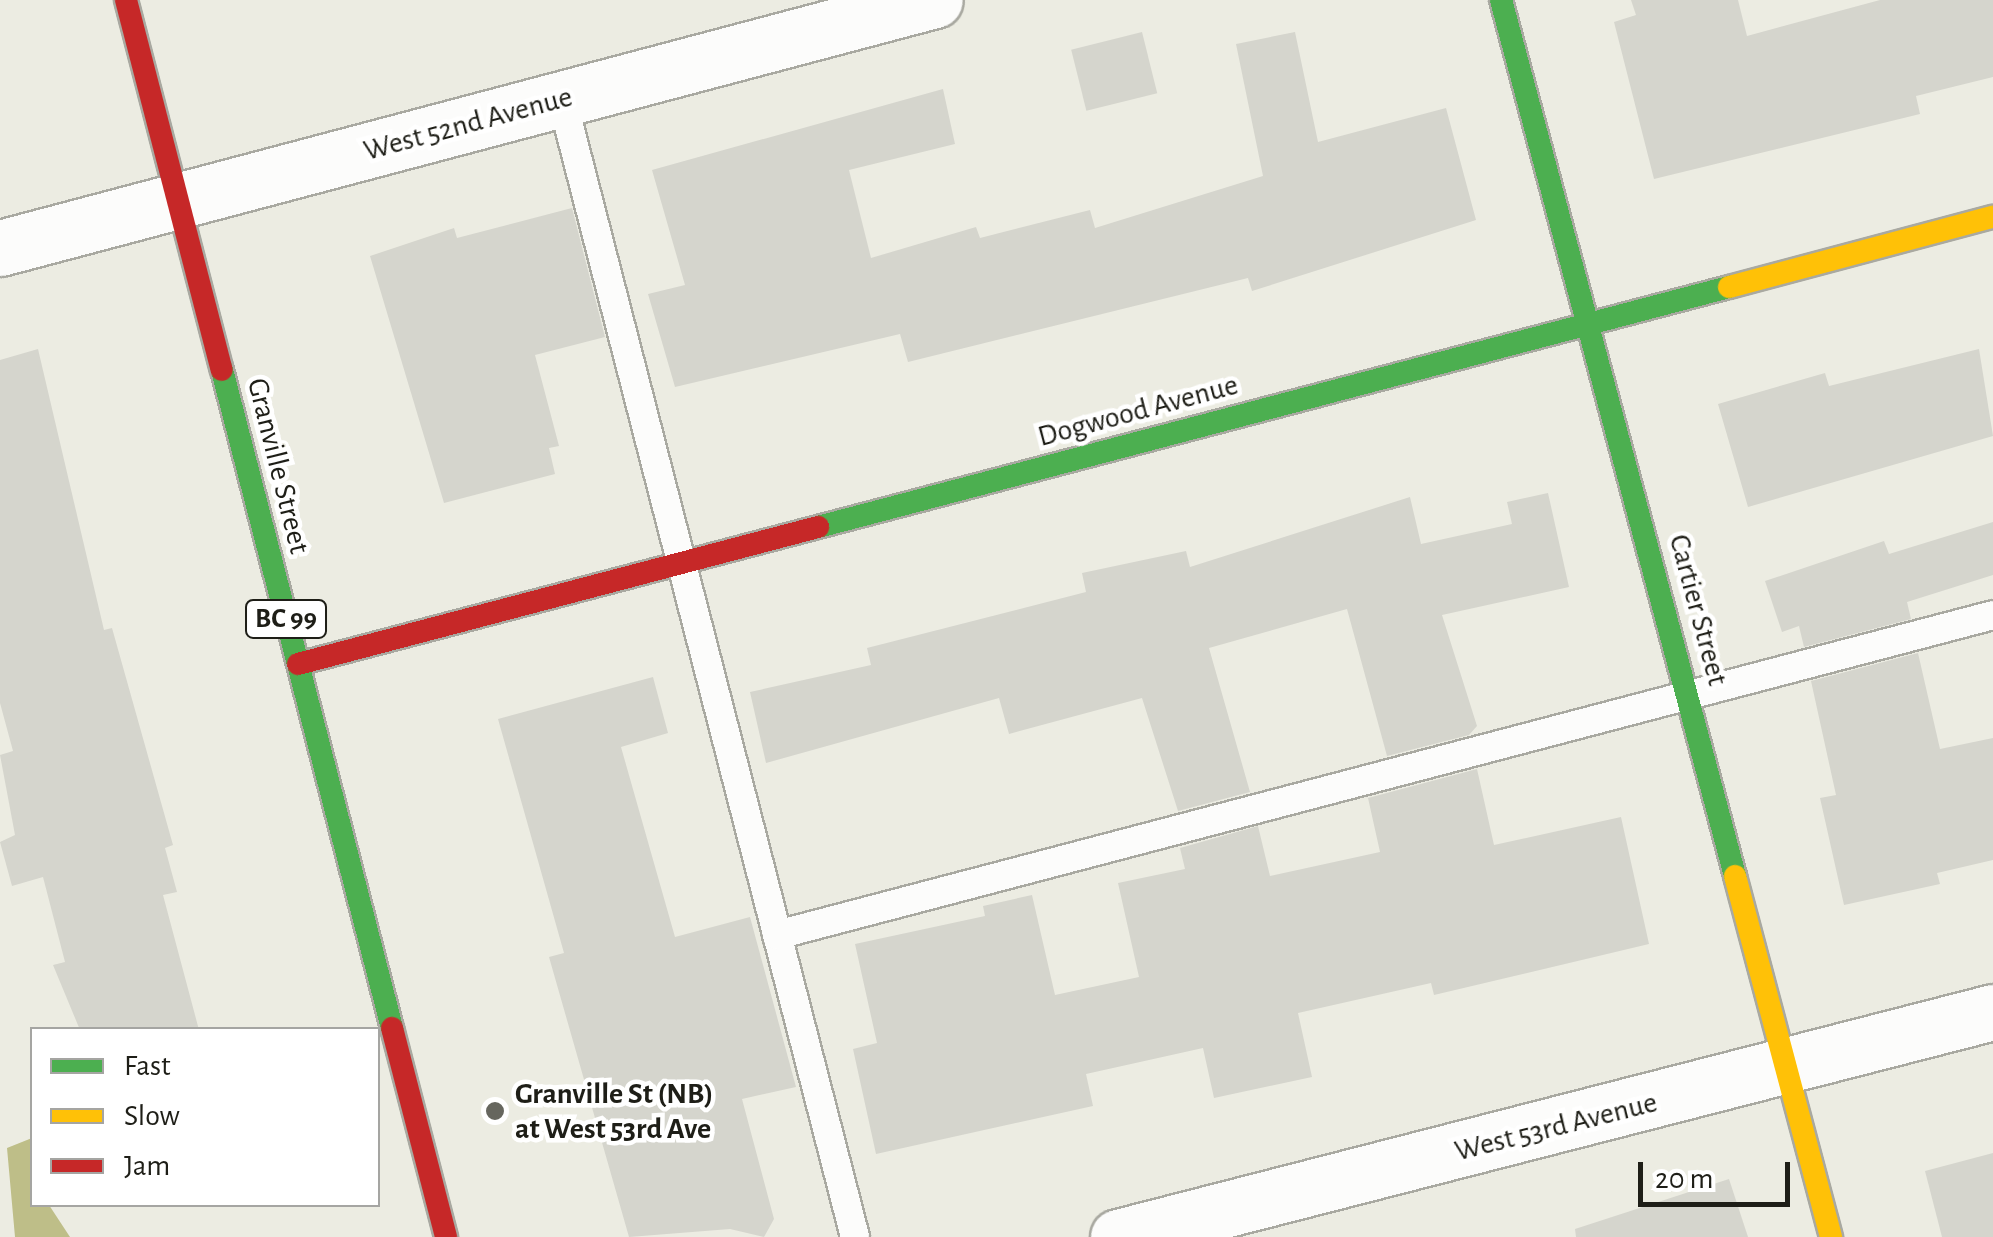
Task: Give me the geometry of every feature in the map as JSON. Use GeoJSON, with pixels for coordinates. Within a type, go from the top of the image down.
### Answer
{"type":"FeatureCollection","features":[{"type":"Feature","properties":{"kind":"main road","name":"Granville Street"},"geometry":{"type":"LineString","coordinates":[[126,0],[446,1237]]}},
{"type":"Feature","properties":{"kind":"main road","name":"Cartier Street"},"geometry":{"type":"LineString","coordinates":[[1501,0],[1690,696],[1830,1237]]}},
{"type":"Feature","properties":{"kind":"main road","name":"Dogwood Avenue"},"geometry":{"type":"LineString","coordinates":[[298,664],[1993,217]]}},
{"type":"Feature","properties":{"kind":"street","name":"West 52nd Avenue"},"geometry":{"type":"LineString","coordinates":[[0,248],[562,99],[861,10],[936,0]]}},
{"type":"Feature","properties":{"kind":"street","name":"West 53rd Avenue"},"geometry":{"type":"LineString","coordinates":[[1118,1237],[1993,1012]]}},
{"type":"Feature","properties":{"kind":"lane"},"geometry":{"type":"LineString","coordinates":[[562,99],[856,1237]]}},
{"type":"Feature","properties":{"kind":"lane"},"geometry":{"type":"LineString","coordinates":[[777,935],[1993,615]]}},
{"type":"Feature","properties":{"kind":"shaded area"},"geometry":{"type":"Polygon","coordinates":[[[30,1139],[30,1207],[50,1207],[70,1237],[15,1237],[7,1148],[30,1139]]]}},
{"type":"Feature","properties":{"kind":"building"},"geometry":{"type":"Polygon","coordinates":[[[1631,0],[1738,0],[1747,36],[1880,0],[1993,0],[1993,77],[1916,96],[1920,114],[1654,179],[1614,22],[1636,15],[1631,0]]]}},
{"type":"Feature","properties":{"kind":"building"},"geometry":{"type":"Polygon","coordinates":[[[1142,32],[1157,93],[1086,111],[1071,50],[1142,32]]]}},
{"type":"Feature","properties":{"kind":"building"},"geometry":{"type":"Polygon","coordinates":[[[1295,32],[1318,142],[1446,108],[1476,220],[1252,291],[1248,278],[908,362],[900,334],[675,387],[648,294],[685,285],[652,170],[943,89],[955,144],[849,170],[871,258],[976,227],[980,238],[1090,210],[1095,228],[1263,176],[1236,44],[1295,32]]]}},
{"type":"Feature","properties":{"kind":"building"},"geometry":{"type":"Polygon","coordinates":[[[572,208],[605,337],[535,355],[559,446],[549,448],[555,474],[444,503],[370,256],[454,228],[457,238],[572,208]]]}},
{"type":"Feature","properties":{"kind":"building"},"geometry":{"type":"Polygon","coordinates":[[[38,349],[104,630],[112,628],[173,845],[165,848],[177,892],[163,895],[198,1027],[79,1027],[53,965],[65,962],[43,877],[12,886],[0,842],[15,835],[0,755],[13,751],[0,703],[0,360],[38,349]]]}},
{"type":"Feature","properties":{"kind":"building"},"geometry":{"type":"Polygon","coordinates":[[[1979,349],[1993,436],[1748,507],[1718,404],[1825,373],[1829,386],[1979,349]]]}},
{"type":"Feature","properties":{"kind":"building"},"geometry":{"type":"Polygon","coordinates":[[[1548,493],[1569,587],[1442,615],[1477,726],[1469,735],[1387,756],[1347,609],[1209,648],[1250,792],[1178,811],[1142,698],[1009,734],[999,698],[766,763],[750,692],[871,665],[867,648],[1086,592],[1082,573],[1186,551],[1190,567],[1410,497],[1421,544],[1512,524],[1507,502],[1548,493]]]}},
{"type":"Feature","properties":{"kind":"building"},"geometry":{"type":"Polygon","coordinates":[[[1993,522],[1993,575],[1907,602],[1911,619],[1804,647],[1799,626],[1782,632],[1765,581],[1884,541],[1889,554],[1993,522]]]}},
{"type":"Feature","properties":{"kind":"building"},"geometry":{"type":"Polygon","coordinates":[[[1918,653],[1940,749],[1993,738],[1993,860],[1937,873],[1940,884],[1844,905],[1820,798],[1836,795],[1811,681],[1918,653]]]}},
{"type":"Feature","properties":{"kind":"building"},"geometry":{"type":"Polygon","coordinates":[[[653,677],[668,733],[621,747],[675,937],[750,917],[796,1087],[742,1099],[774,1219],[764,1237],[730,1229],[629,1237],[549,957],[564,953],[498,719],[653,677]]]}},
{"type":"Feature","properties":{"kind":"building"},"geometry":{"type":"Polygon","coordinates":[[[1477,769],[1494,845],[1621,817],[1649,944],[1434,995],[1431,983],[1298,1013],[1312,1077],[1214,1098],[1203,1048],[1086,1074],[1093,1106],[876,1154],[853,1049],[877,1043],[855,944],[985,916],[983,906],[1032,895],[1055,995],[1139,977],[1118,883],[1185,869],[1180,848],[1258,826],[1270,876],[1380,852],[1368,798],[1477,769]]]}},
{"type":"Feature","properties":{"kind":"building"},"geometry":{"type":"Polygon","coordinates":[[[1993,1153],[1993,1237],[1942,1237],[1925,1171],[1993,1153]]]}},
{"type":"Feature","properties":{"kind":"building"},"geometry":{"type":"Polygon","coordinates":[[[1729,1179],[1748,1237],[1576,1237],[1575,1229],[1729,1179]]]}},
{"type":"Feature","properties":{"kind":"traffic: fast"},"geometry":{"type":"LineString","coordinates":[[1501,0],[1735,876]]}},
{"type":"Feature","properties":{"kind":"traffic: fast"},"geometry":{"type":"LineString","coordinates":[[818,527],[1729,287]]}},
{"type":"Feature","properties":{"kind":"traffic: fast"},"geometry":{"type":"LineString","coordinates":[[222,370],[392,1028]]}},
{"type":"Feature","properties":{"kind":"traffic: slow"},"geometry":{"type":"LineString","coordinates":[[1729,287],[1993,217]]}},
{"type":"Feature","properties":{"kind":"traffic: slow"},"geometry":{"type":"LineString","coordinates":[[1735,876],[1831,1237]]}},
{"type":"Feature","properties":{"kind":"traffic: jam"},"geometry":{"type":"LineString","coordinates":[[126,0],[222,370]]}},
{"type":"Feature","properties":{"kind":"traffic: jam"},"geometry":{"type":"LineString","coordinates":[[298,664],[818,527]]}},
{"type":"Feature","properties":{"kind":"traffic: jam"},"geometry":{"type":"LineString","coordinates":[[392,1028],[446,1237]]}},
{"type":"Feature","properties":{"kind":"place","name":"Granville St (NB) at West 53rd Ave"},"geometry":{"type":"Point","coordinates":[495,1111]}}]}
